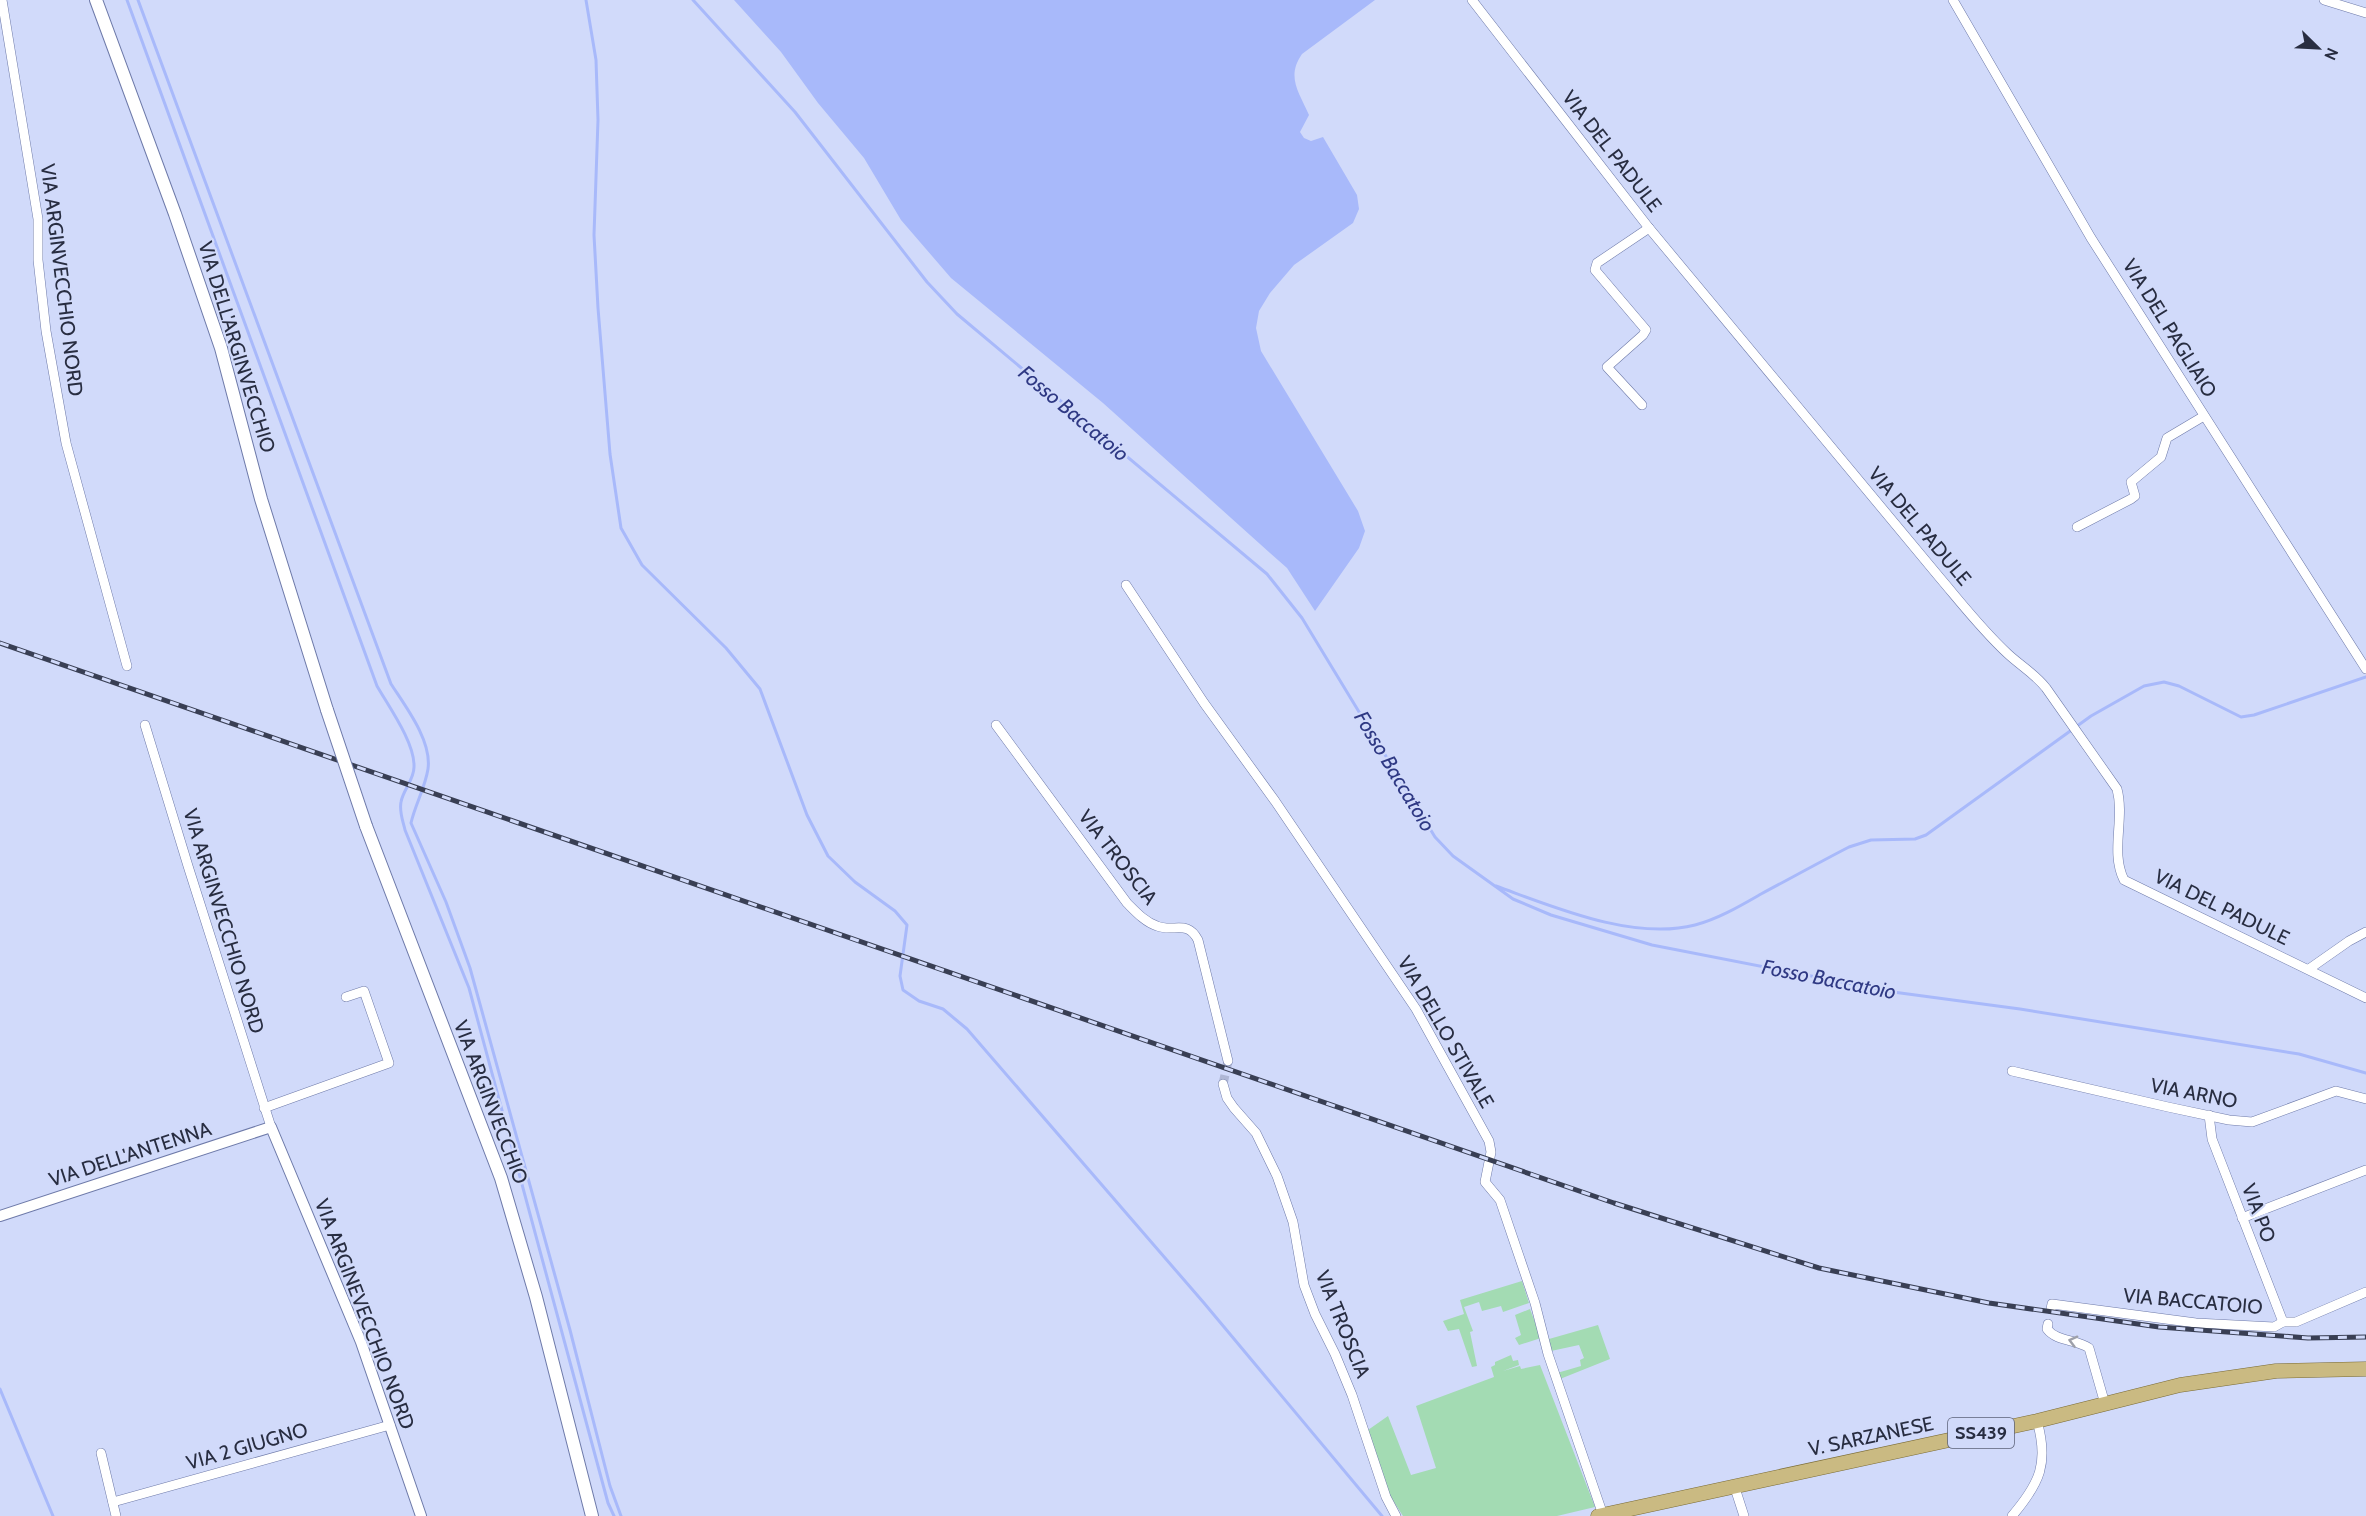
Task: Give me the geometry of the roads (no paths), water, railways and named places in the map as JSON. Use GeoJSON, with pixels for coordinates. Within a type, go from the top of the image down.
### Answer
{"type":"FeatureCollection","features":[{"type":"Feature","properties":{"kind":"main road","name":"VIA DELL'ARGINVECCHIO"},"geometry":{"type":"LineString","coordinates":[[96,0],[176,214],[221,348],[261,499],[327,710]]}},
{"type":"Feature","properties":{"kind":"main road","name":"VIA ARGINVECCHIO"},"geometry":{"type":"LineString","coordinates":[[327,710],[366,826],[501,1178],[536,1297],[592,1516]]}},
{"type":"Feature","properties":{"kind":"main road","name":"V. SARZANESE"},"geometry":{"type":"LineString","coordinates":[[1601,1516],[1734,1485],[2037,1421],[2180,1385],[2276,1371],[2366,1369]]}},
{"type":"Feature","properties":{"kind":"street","name":"VIA ARGINVECCHIO NORD"},"geometry":{"type":"LineString","coordinates":[[3,0],[38,219],[38,260],[46,331],[66,443],[127,666]]}},
{"type":"Feature","properties":{"kind":"street","name":"VIA DEL PADULE"},"geometry":{"type":"LineString","coordinates":[[1472,0],[1649,228],[1940,578],[1996,642],[2010,656],[2036,675],[2117,789],[2120,801],[2119,870],[2124,880],[2366,998]]}},
{"type":"Feature","properties":{"kind":"street","name":"VIA DEL PAGLIAIO"},"geometry":{"type":"LineString","coordinates":[[1953,0],[2091,238],[2366,669]]}},
{"type":"Feature","properties":{"kind":"street"},"geometry":{"type":"LineString","coordinates":[[2324,0],[2366,13]]}},
{"type":"Feature","properties":{"kind":"street"},"geometry":{"type":"LineString","coordinates":[[1642,405],[1607,367],[1646,330],[1595,270],[1597,263],[1649,228]]}},
{"type":"Feature","properties":{"kind":"street"},"geometry":{"type":"LineString","coordinates":[[2077,527],[2132,499],[2135,496],[2131,482],[2161,457],[2167,438],[2204,416]]}},
{"type":"Feature","properties":{"kind":"street","name":"VIA DELLO STIVALE"},"geometry":{"type":"LineString","coordinates":[[1126,585],[1204,703],[1275,801],[1416,1009],[1489,1141],[1491,1152],[1485,1182],[1500,1200],[1535,1303],[1548,1354],[1601,1516]]}},
{"type":"Feature","properties":{"kind":"street","name":"VIA ARGINVECCHIO NORD"},"geometry":{"type":"LineString","coordinates":[[145,725],[271,1127]]}},
{"type":"Feature","properties":{"kind":"street","name":"VIA TROSCIA"},"geometry":{"type":"LineString","coordinates":[[996,725],[1127,903],[1148,922],[1160,928],[1185,927],[1194,932],[1198,940],[1228,1060]]}},
{"type":"Feature","properties":{"kind":"street"},"geometry":{"type":"LineString","coordinates":[[2309,969],[2366,932]]}},
{"type":"Feature","properties":{"kind":"street"},"geometry":{"type":"LineString","coordinates":[[264,1108],[389,1063],[364,991],[346,997]]}},
{"type":"Feature","properties":{"kind":"street","name":"VIA ARNO"},"geometry":{"type":"LineString","coordinates":[[2012,1071],[2209,1115],[2253,1122],[2336,1091],[2366,1099]]}},
{"type":"Feature","properties":{"kind":"street","name":"VIA TROSCIA"},"geometry":{"type":"LineString","coordinates":[[1223,1083],[1227,1098],[1256,1133],[1277,1176],[1293,1222],[1304,1285],[1352,1395],[1386,1497],[1396,1516]]}},
{"type":"Feature","properties":{"kind":"street","name":"VIA PO"},"geometry":{"type":"LineString","coordinates":[[2209,1115],[2212,1139],[2283,1322]]}},
{"type":"Feature","properties":{"kind":"street","name":"VIA DELL'ANTENNA"},"geometry":{"type":"LineString","coordinates":[[0,1216],[271,1127]]}},
{"type":"Feature","properties":{"kind":"street","name":"VIA ARGINEVECCHIO NORD"},"geometry":{"type":"LineString","coordinates":[[271,1127],[361,1342],[421,1516]]}},
{"type":"Feature","properties":{"kind":"street"},"geometry":{"type":"LineString","coordinates":[[2242,1218],[2366,1170]]}},
{"type":"Feature","properties":{"kind":"street","name":"VIA BACCATOIO"},"geometry":{"type":"LineString","coordinates":[[2051,1306],[2196,1323],[2274,1327],[2283,1322],[2296,1322],[2366,1292]]}},
{"type":"Feature","properties":{"kind":"street"},"geometry":{"type":"LineString","coordinates":[[2048,1324],[2047,1329],[2053,1336],[2084,1344],[2089,1348],[2105,1404]]}},
{"type":"Feature","properties":{"kind":"street"},"geometry":{"type":"LineString","coordinates":[[2012,1516],[2036,1481],[2043,1466],[2043,1443],[2037,1421]]}},
{"type":"Feature","properties":{"kind":"street","name":"VIA 2 GIUGNO"},"geometry":{"type":"LineString","coordinates":[[113,1502],[390,1425]]}},
{"type":"Feature","properties":{"kind":"street"},"geometry":{"type":"LineString","coordinates":[[101,1453],[116,1516]]}},
{"type":"Feature","properties":{"kind":"street"},"geometry":{"type":"LineString","coordinates":[[1734,1485],[1744,1516]]}},
{"type":"Feature","properties":{"kind":"water"},"geometry":{"type":"Polygon","coordinates":[[[734,0],[1375,0],[1302,54],[1295,70],[1298,92],[1309,115],[1300,132],[1304,138],[1311,141],[1323,137],[1357,195],[1359,209],[1353,223],[1294,265],[1270,293],[1259,311],[1256,328],[1261,351],[1358,511],[1365,531],[1359,548],[1315,611],[1287,568],[1103,403],[951,278],[901,220],[864,158],[818,103],[781,52],[734,0]]]}},
{"type":"Feature","properties":{"kind":"waterway"},"geometry":{"type":"LineString","coordinates":[[127,0],[377,686],[410,747],[414,772],[402,798],[401,816],[469,988],[608,1503],[614,1516]]}},
{"type":"Feature","properties":{"kind":"waterway"},"geometry":{"type":"LineString","coordinates":[[138,0],[391,684],[417,725],[426,747],[428,769],[411,823],[446,902],[470,968],[570,1330],[610,1486],[621,1516]]}},
{"type":"Feature","properties":{"kind":"waterway"},"geometry":{"type":"LineString","coordinates":[[586,0],[596,60],[598,120],[594,235],[598,308],[610,454],[621,528],[642,565],[726,648],[760,689],[807,815],[828,856],[855,882],[895,911],[907,925],[900,976],[903,990],[919,1001],[943,1009],[967,1029],[1204,1303],[1382,1516]]}},
{"type":"Feature","properties":{"kind":"waterway","name":"Fosso Baccatoio"},"geometry":{"type":"LineString","coordinates":[[693,0],[795,112],[927,282],[957,314],[1267,574],[1302,618],[1435,837],[1453,856],[1513,899],[1551,915],[1652,945],[1893,992],[2020,1009],[2299,1054],[2366,1073]]}},
{"type":"Feature","properties":{"kind":"waterway"},"geometry":{"type":"LineString","coordinates":[[1496,886],[1568,912],[1620,925],[1646,929],[1671,929],[1695,925],[1729,912],[1849,847],[1871,840],[1915,839],[1926,835],[2091,716],[2144,686],[2164,682],[2179,686],[2241,717],[2254,715],[2366,677]]}},
{"type":"Feature","properties":{"kind":"waterway"},"geometry":{"type":"LineString","coordinates":[[0,1389],[53,1516]]}},
{"type":"Feature","properties":{"kind":"tunnel"},"geometry":{"type":"LineString","coordinates":[[1223,1084],[1228,1061]]}},
{"type":"Feature","properties":{"kind":"railway"},"geometry":{"type":"LineString","coordinates":[[0,643],[1614,1203],[1819,1268],[1989,1303],[2159,1327],[2308,1338],[2366,1337]]}}]}
